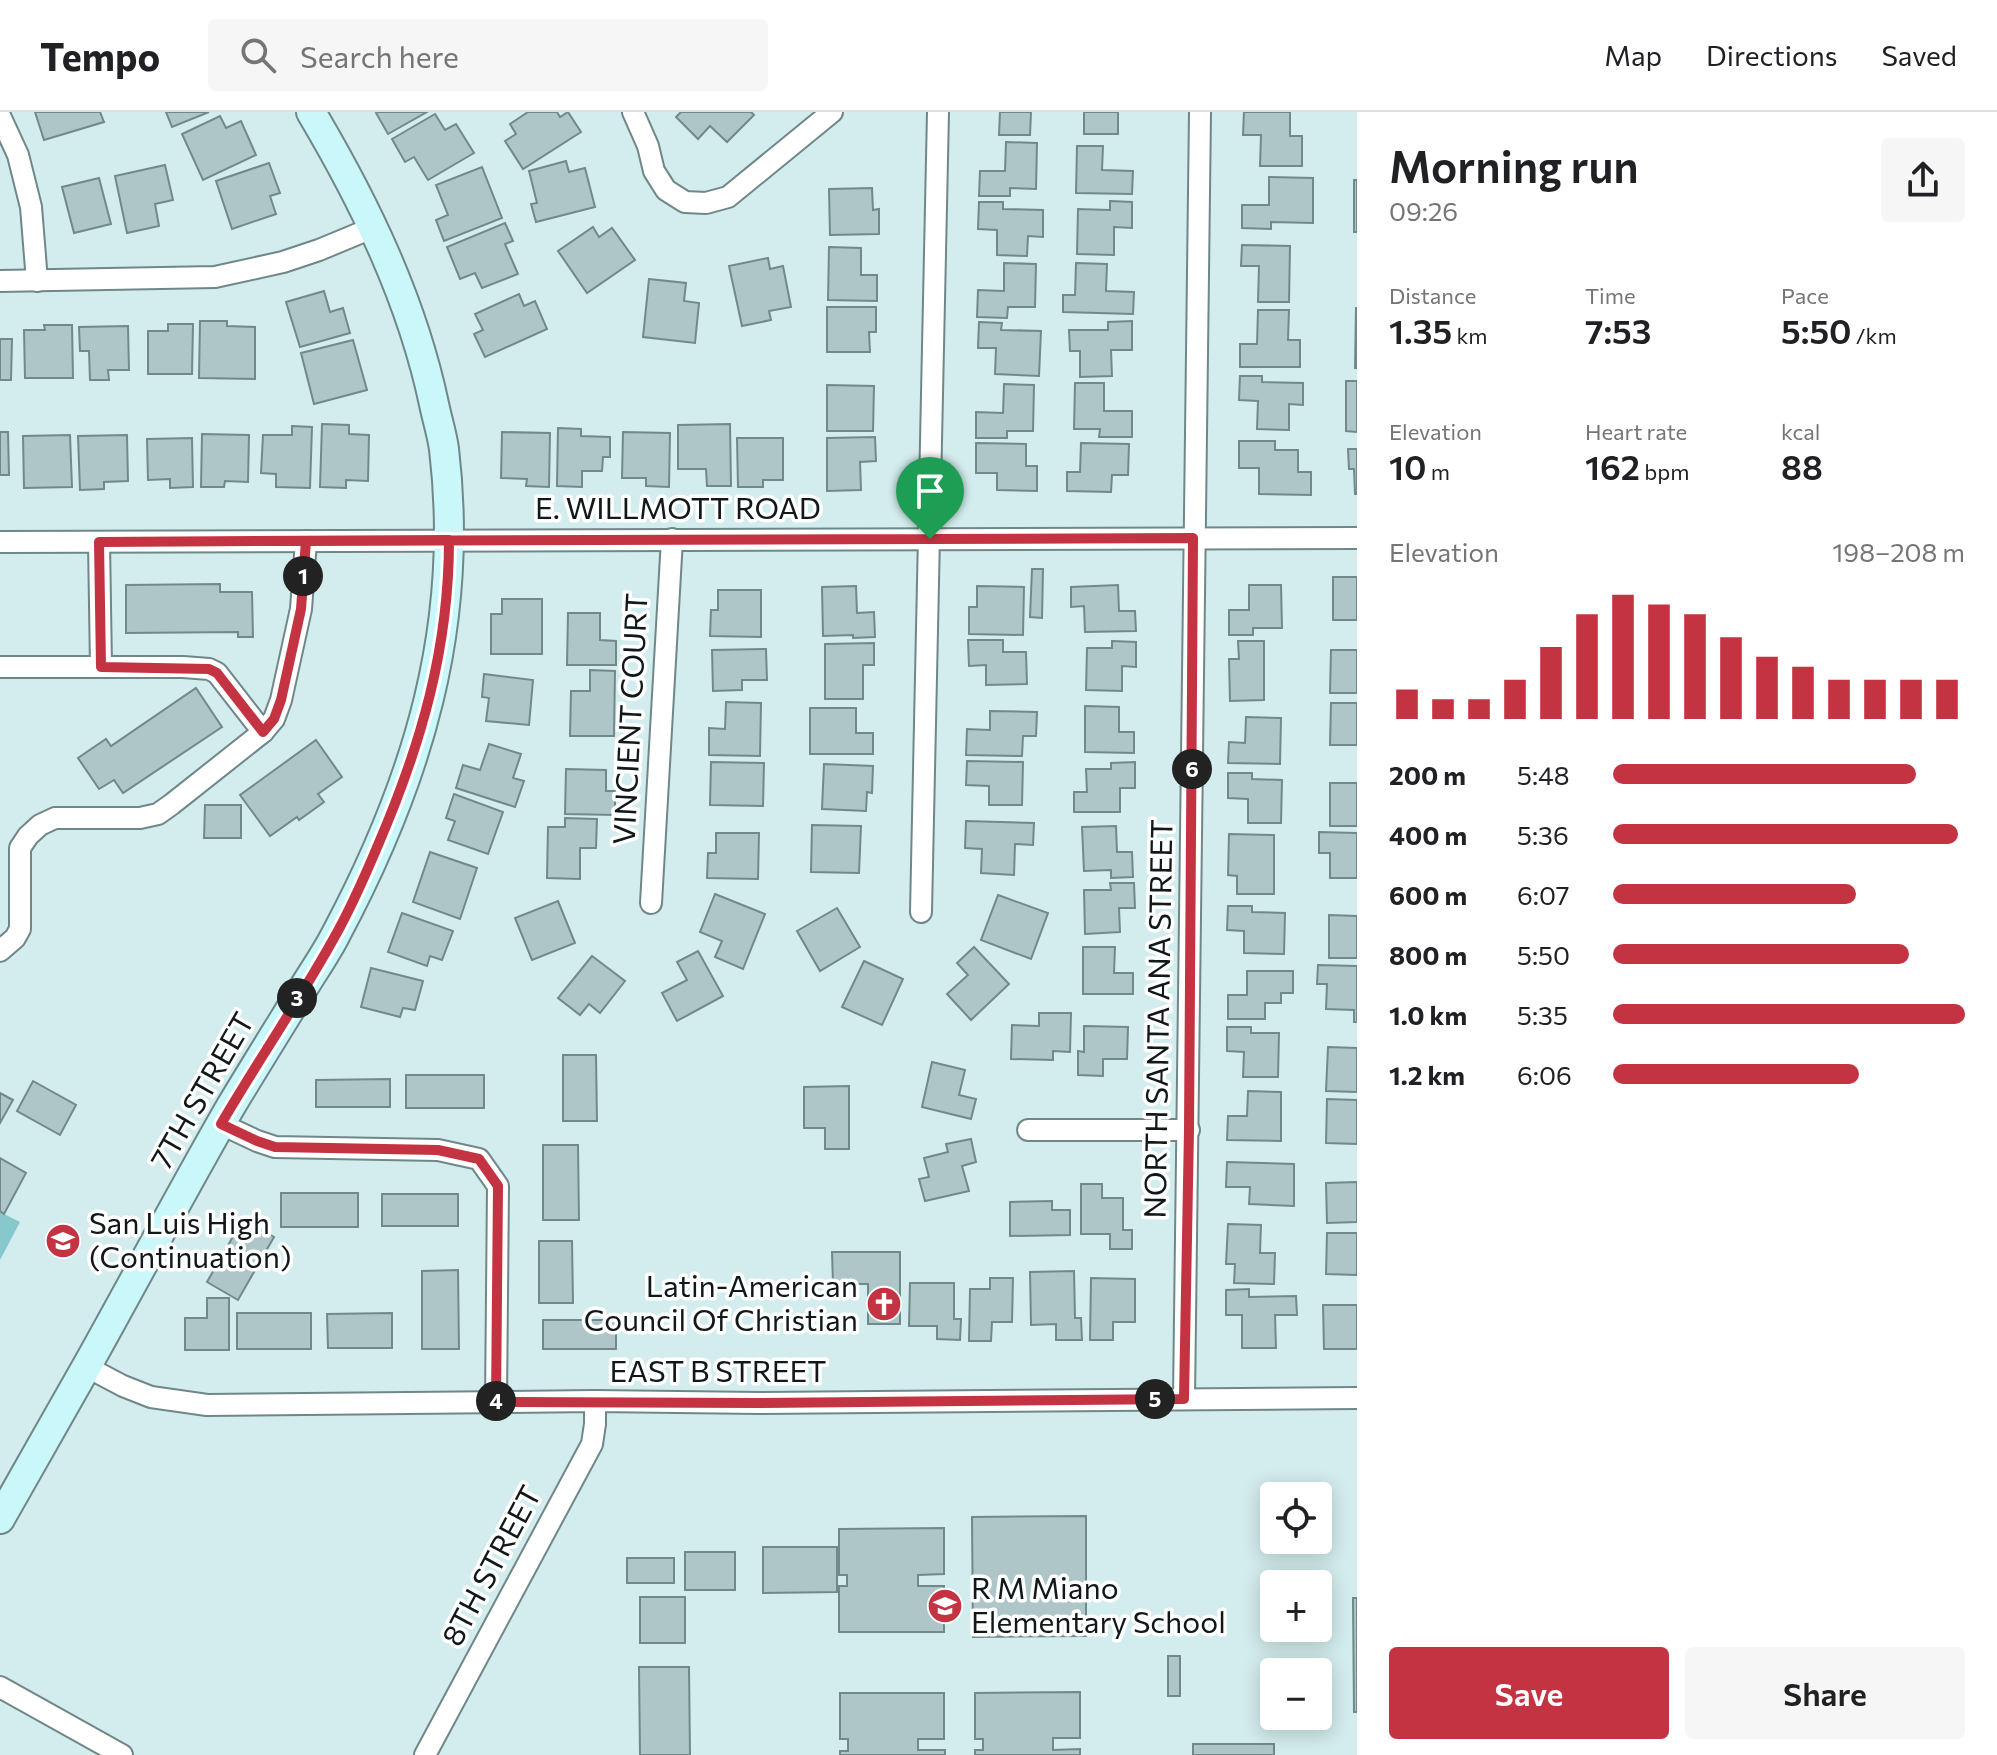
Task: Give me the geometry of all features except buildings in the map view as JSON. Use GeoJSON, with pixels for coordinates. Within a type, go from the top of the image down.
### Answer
{"type":"FeatureCollection","features":[{"type":"Feature","properties":{"kind":"street","name":"7TH STREET"},"geometry":{"type":"LineString","coordinates":[[0,1519],[221,1124],[334,938],[361,886],[394,808],[432,691],[441,644],[449,572],[449,540],[443,446],[429,378],[409,312],[372,228],[337,155],[311,112]]}},
{"type":"Feature","properties":{"kind":"street"},"geometry":{"type":"LineString","coordinates":[[633,112],[648,146],[654,171],[666,190],[685,202],[706,203],[728,197],[832,112]]}},
{"type":"Feature","properties":{"kind":"street"},"geometry":{"type":"LineString","coordinates":[[921,912],[938,112]]}},
{"type":"Feature","properties":{"kind":"street","name":"NORTH SANTA ANA STREET"},"geometry":{"type":"LineString","coordinates":[[1184,1399],[1200,112]]}},
{"type":"Feature","properties":{"kind":"street"},"geometry":{"type":"LineString","coordinates":[[0,116],[18,155],[31,207],[37,281]]}},
{"type":"Feature","properties":{"kind":"street"},"geometry":{"type":"LineString","coordinates":[[0,281],[215,277],[283,262],[372,228]]}},
{"type":"Feature","properties":{"kind":"street","name":"E. WILLMOTT ROAD"},"geometry":{"type":"LineString","coordinates":[[0,542],[1357,538]]}},
{"type":"Feature","properties":{"kind":"street","name":"VINCIENT COURT"},"geometry":{"type":"LineString","coordinates":[[651,903],[672,539]]}},
{"type":"Feature","properties":{"kind":"street"},"geometry":{"type":"LineString","coordinates":[[2,950],[20,929],[20,848],[40,825],[55,818],[140,818],[158,814],[263,732],[274,719],[301,609],[306,541]]}},
{"type":"Feature","properties":{"kind":"street"},"geometry":{"type":"LineString","coordinates":[[99,542],[101,667]]}},
{"type":"Feature","properties":{"kind":"street"},"geometry":{"type":"LineString","coordinates":[[0,667],[209,669],[217,673],[263,732]]}},
{"type":"Feature","properties":{"kind":"street"},"geometry":{"type":"LineString","coordinates":[[221,1124],[275,1147],[438,1150],[479,1159],[498,1186],[496,1402]]}},
{"type":"Feature","properties":{"kind":"street"},"geometry":{"type":"LineString","coordinates":[[1028,1130],[1189,1130]]}},
{"type":"Feature","properties":{"kind":"street","name":"EAST B STREET"},"geometry":{"type":"LineString","coordinates":[[87,1367],[151,1397],[207,1405],[1357,1398]]}},
{"type":"Feature","properties":{"kind":"street","name":"8TH STREET"},"geometry":{"type":"LineString","coordinates":[[425,1755],[592,1444],[595,1401]]}},
{"type":"Feature","properties":{"kind":"street"},"geometry":{"type":"LineString","coordinates":[[0,1687],[122,1755]]}},
{"type":"Feature","properties":{"kind":"shaded area"},"geometry":{"type":"Polygon","coordinates":[[[0,1212],[20,1222],[0,1260],[0,1212]]]}},
{"type":"Feature","properties":{"kind":"place","name":"San Luis High (Continuation)"},"geometry":{"type":"Point","coordinates":[63,1241]}},
{"type":"Feature","properties":{"kind":"place","name":"Latin-American Council Of Christian"},"geometry":{"type":"Point","coordinates":[884,1304]}},
{"type":"Feature","properties":{"kind":"place","name":"R M Miano Elementary School"},"geometry":{"type":"Point","coordinates":[945,1606]}},
{"type":"Feature","properties":{"kind":"route"},"geometry":{"type":"LineString","coordinates":[[930,539],[672,539],[449,540],[306,541],[301,609],[281,700],[274,719],[263,732],[217,673],[209,669],[101,667],[99,542],[449,540],[449,572],[441,644],[432,691],[394,808],[361,886],[334,938],[221,1124],[275,1147],[438,1150],[479,1159],[498,1186],[496,1402],[1184,1399],[1193,538],[930,539]]}}]}
